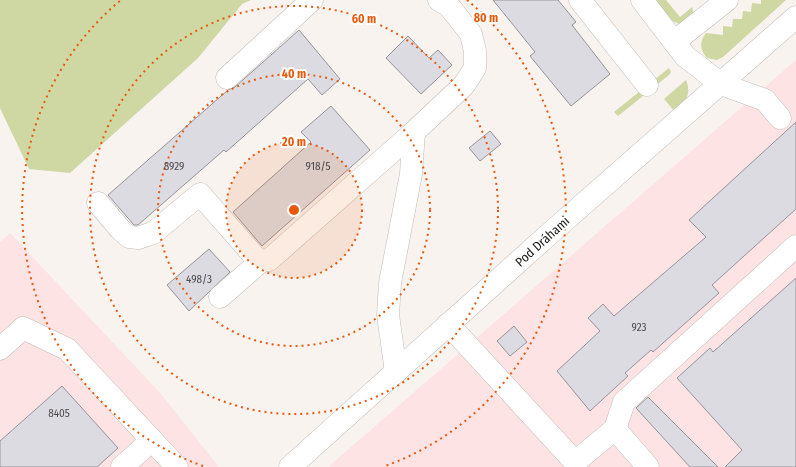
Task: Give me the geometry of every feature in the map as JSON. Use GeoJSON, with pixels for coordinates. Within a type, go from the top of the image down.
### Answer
{"type":"FeatureCollection","features":[{"type":"Feature","properties":{"kind":"street"},"geometry":{"type":"LineString","coordinates":[[227,78],[312,0]]}},
{"type":"Feature","properties":{"kind":"street"},"geometry":{"type":"LineString","coordinates":[[220,297],[261,261],[268,260],[277,254],[414,132],[464,85],[475,68],[475,51],[471,34],[449,6],[439,0]]}},
{"type":"Feature","properties":{"kind":"street"},"geometry":{"type":"LineString","coordinates":[[580,0],[647,85]]}},
{"type":"Feature","properties":{"kind":"street"},"geometry":{"type":"LineString","coordinates":[[642,0],[685,56],[721,84],[765,100],[780,118]]}},
{"type":"Feature","properties":{"kind":"street"},"geometry":{"type":"LineString","coordinates":[[674,42],[712,4]]}},
{"type":"Feature","properties":{"kind":"street","name":"Pod Dráhami"},"geometry":{"type":"LineString","coordinates":[[290,467],[448,324],[796,17]]}},
{"type":"Feature","properties":{"kind":"street"},"geometry":{"type":"LineString","coordinates":[[396,372],[388,315],[390,283],[411,174],[414,132]]}},
{"type":"Feature","properties":{"kind":"street"},"geometry":{"type":"LineString","coordinates":[[98,203],[120,229],[129,237],[138,238],[153,233],[200,194],[256,258],[261,261]]}},
{"type":"Feature","properties":{"kind":"street"},"geometry":{"type":"LineString","coordinates":[[448,324],[575,465],[615,429],[624,402],[796,246]]}},
{"type":"Feature","properties":{"kind":"street"},"geometry":{"type":"LineString","coordinates":[[0,349],[23,328],[67,349],[177,467]]}},
{"type":"Feature","properties":{"kind":"street"},"geometry":{"type":"LineString","coordinates":[[615,429],[648,467]]}},
{"type":"Feature","properties":{"kind":"street"},"geometry":{"type":"LineString","coordinates":[[122,467],[152,440]]}},
{"type":"Feature","properties":{"kind":"shaded area"},"geometry":{"type":"Polygon","coordinates":[[[796,60],[796,467],[328,467],[796,60]]]}},
{"type":"Feature","properties":{"kind":"shaded area"},"geometry":{"type":"Polygon","coordinates":[[[10,233],[161,394],[219,467],[0,467],[0,242],[10,233]]]}},
{"type":"Feature","properties":{"kind":"green space"},"geometry":{"type":"Polygon","coordinates":[[[0,0],[251,0],[242,4],[198,58],[70,173],[29,169],[0,108],[0,0]]]}},
{"type":"Feature","properties":{"kind":"green space"},"geometry":{"type":"Polygon","coordinates":[[[654,0],[666,0],[680,17],[692,7],[694,15],[682,24],[677,23],[666,15],[654,0]]]}},
{"type":"Feature","properties":{"kind":"green space"},"geometry":{"type":"Polygon","coordinates":[[[761,0],[786,0],[723,57],[717,60],[707,58],[701,46],[702,40],[706,33],[723,35],[723,26],[732,27],[733,19],[742,19],[743,11],[751,12],[752,3],[761,4],[761,0]]]}},
{"type":"Feature","properties":{"kind":"green space"},"geometry":{"type":"Polygon","coordinates":[[[669,68],[671,72],[669,75],[618,116],[614,112],[669,68]]]}},
{"type":"Feature","properties":{"kind":"green space"},"geometry":{"type":"Polygon","coordinates":[[[686,80],[688,85],[687,98],[676,113],[664,99],[686,80]]]}},
{"type":"Feature","properties":{"kind":"building"},"geometry":{"type":"Polygon","coordinates":[[[493,0],[558,0],[576,22],[572,25],[610,74],[571,106],[530,56],[535,52],[493,0]]]}},
{"type":"Feature","properties":{"kind":"building"},"geometry":{"type":"Polygon","coordinates":[[[299,30],[340,79],[322,95],[308,79],[226,152],[224,150],[138,225],[134,225],[108,195],[228,90],[235,87],[299,30]]]}},
{"type":"Feature","properties":{"kind":"building"},"geometry":{"type":"Polygon","coordinates":[[[408,36],[429,58],[438,50],[452,65],[421,94],[386,58],[408,36]]]}},
{"type":"Feature","properties":{"kind":"building"},"geometry":{"type":"Polygon","coordinates":[[[331,106],[370,150],[262,246],[233,212],[311,142],[301,132],[331,106]]]}},
{"type":"Feature","properties":{"kind":"building"},"geometry":{"type":"Polygon","coordinates":[[[796,122],[796,209],[712,285],[719,293],[653,352],[651,350],[625,373],[628,376],[590,411],[557,371],[600,331],[588,318],[603,304],[614,316],[706,237],[689,220],[796,122]]]}},
{"type":"Feature","properties":{"kind":"building"},"geometry":{"type":"Polygon","coordinates":[[[490,131],[501,144],[480,161],[469,148],[490,131]]]}},
{"type":"Feature","properties":{"kind":"building"},"geometry":{"type":"Polygon","coordinates":[[[209,249],[230,272],[189,311],[167,285],[209,249]]]}},
{"type":"Feature","properties":{"kind":"building"},"geometry":{"type":"Polygon","coordinates":[[[796,278],[796,467],[725,467],[742,450],[677,378],[710,348],[713,352],[796,278]]]}},
{"type":"Feature","properties":{"kind":"building"},"geometry":{"type":"Polygon","coordinates":[[[514,326],[527,342],[510,356],[497,341],[514,326]]]}},
{"type":"Feature","properties":{"kind":"building"},"geometry":{"type":"Polygon","coordinates":[[[62,386],[118,448],[97,467],[0,467],[0,441],[62,386]]]}},
{"type":"Feature","properties":{"kind":"building"},"geometry":{"type":"Polygon","coordinates":[[[648,397],[718,467],[690,467],[636,408],[648,397]]]}}]}
